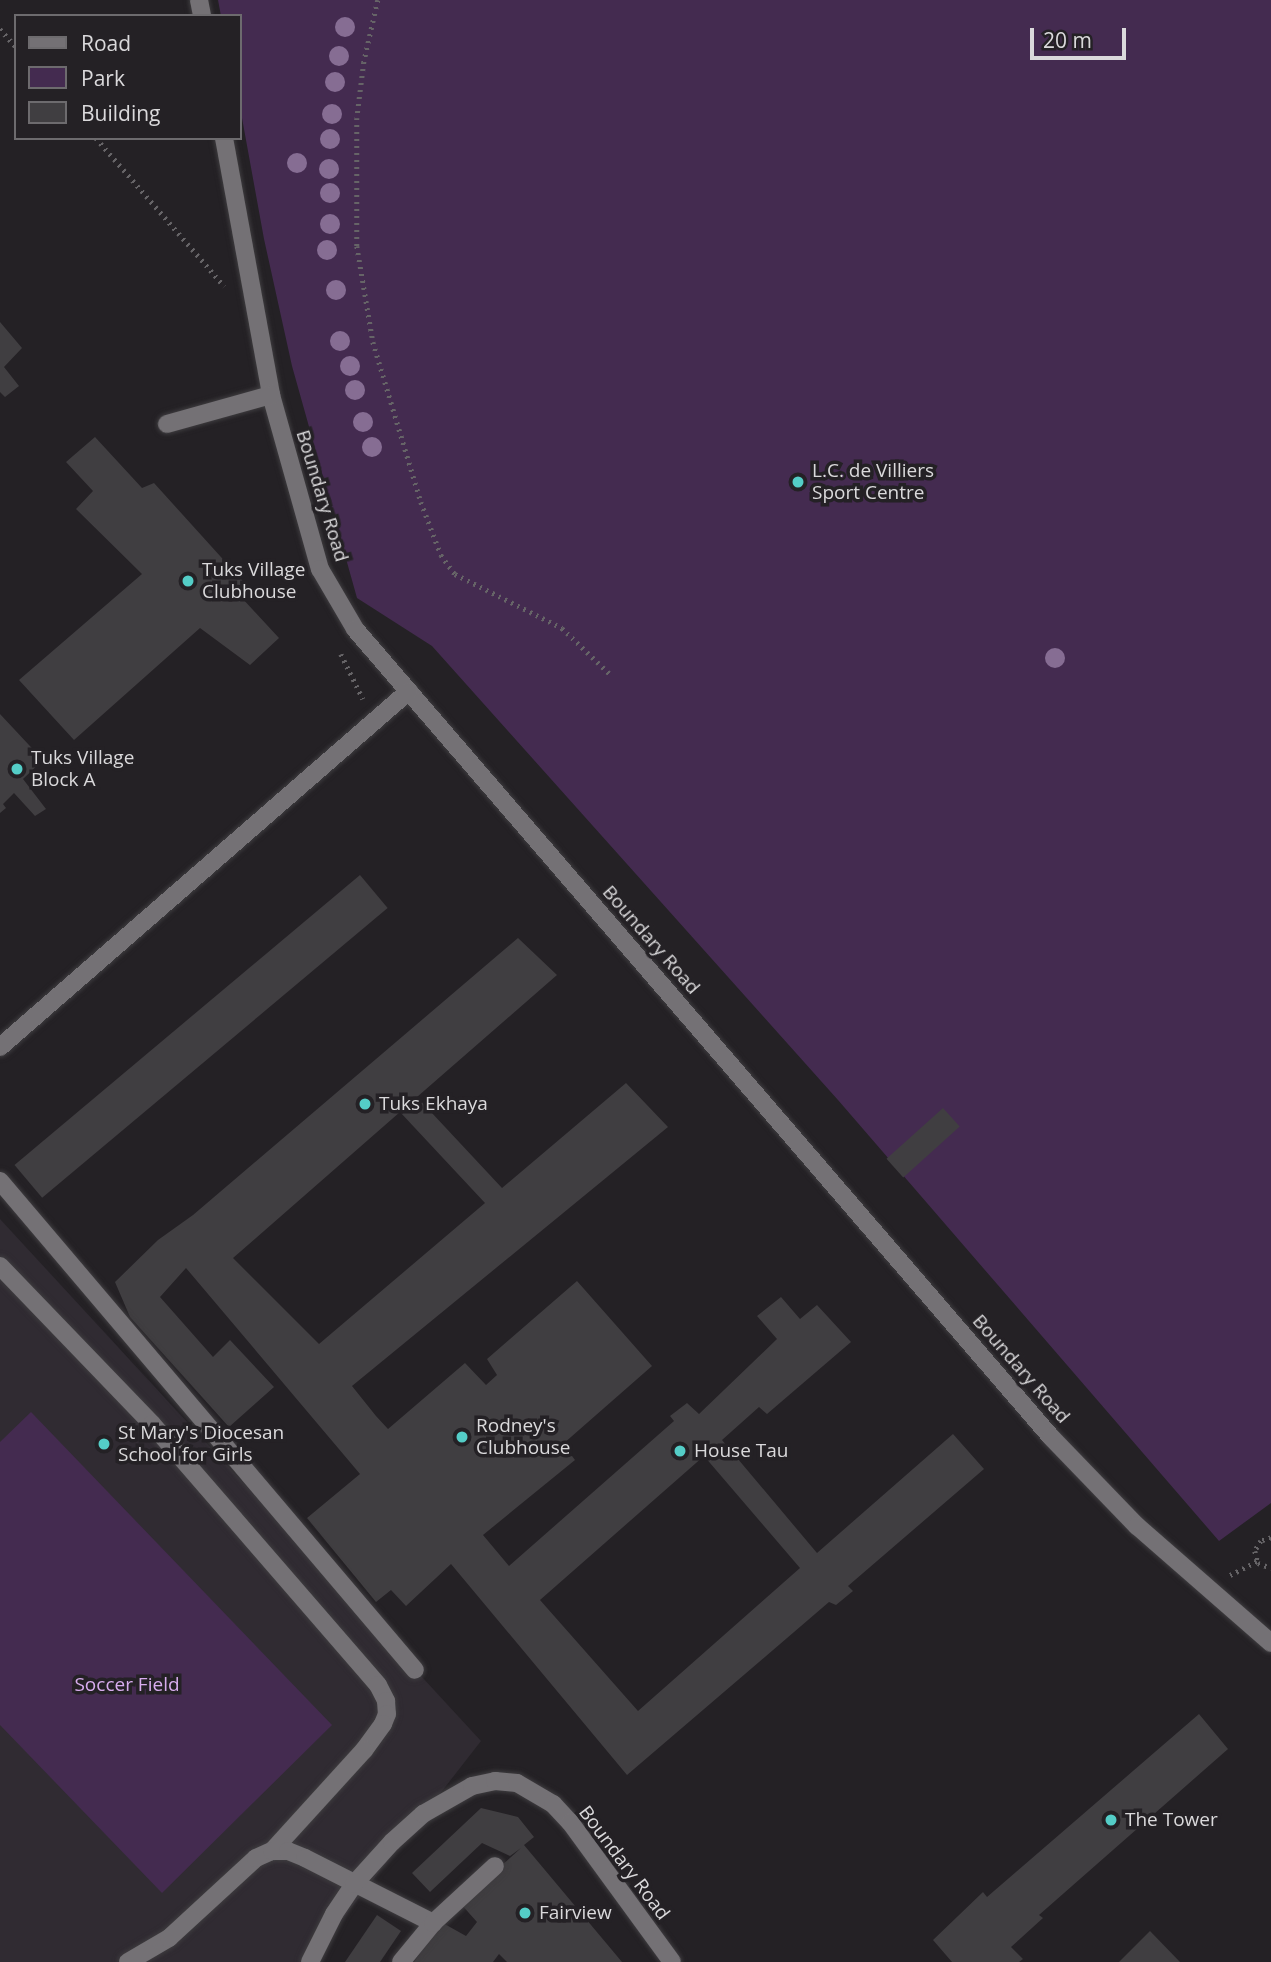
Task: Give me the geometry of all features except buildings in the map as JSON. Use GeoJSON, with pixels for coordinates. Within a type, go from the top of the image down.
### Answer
{"type":"FeatureCollection","features":[{"type":"Feature","properties":{"kind":"street","name":"Boundary Road"},"geometry":{"type":"LineString","coordinates":[[224,140],[271,395],[320,569],[355,629],[1051,1437],[1137,1526],[1271,1643]]}},
{"type":"Feature","properties":{"kind":"street"},"geometry":{"type":"LineString","coordinates":[[167,424],[271,395]]}},
{"type":"Feature","properties":{"kind":"street"},"geometry":{"type":"LineString","coordinates":[[0,1047],[409,691]]}},
{"type":"Feature","properties":{"kind":"street"},"geometry":{"type":"LineString","coordinates":[[0,1181],[415,1670]]}},
{"type":"Feature","properties":{"kind":"street"},"geometry":{"type":"LineString","coordinates":[[0,1266],[152,1423],[382,1693],[387,1714],[383,1724],[364,1750],[272,1851]]}},
{"type":"Feature","properties":{"kind":"street","name":"Boundary Road"},"geometry":{"type":"LineString","coordinates":[[310,1962],[334,1914],[354,1884],[392,1842],[423,1814],[472,1786],[495,1780],[517,1783],[538,1793],[570,1822],[672,1962]]}},
{"type":"Feature","properties":{"kind":"street"},"geometry":{"type":"LineString","coordinates":[[128,1962],[169,1938],[256,1858],[272,1851],[288,1851],[433,1923]]}},
{"type":"Feature","properties":{"kind":"street"},"geometry":{"type":"LineString","coordinates":[[401,1962],[433,1923],[495,1866]]}},
{"type":"Feature","properties":{"kind":"path"},"geometry":{"type":"LineString","coordinates":[[379,0],[364,62],[357,118],[358,246],[373,342],[421,502],[442,555],[454,574],[562,628],[610,674]]}},
{"type":"Feature","properties":{"kind":"path"},"geometry":{"type":"LineString","coordinates":[[0,29],[14,45]]}},
{"type":"Feature","properties":{"kind":"path"},"geometry":{"type":"LineString","coordinates":[[98,140],[225,287]]}},
{"type":"Feature","properties":{"kind":"path"},"geometry":{"type":"LineString","coordinates":[[1271,1538],[1257,1546],[1257,1560],[1263,1567],[1271,1568]]}},
{"type":"Feature","properties":{"kind":"path"},"geometry":{"type":"LineString","coordinates":[[1225,1578],[1257,1560]]}},
{"type":"Feature","properties":{"kind":"shaded area","name":"St Mary's Diocesan School for Girls"},"geometry":{"type":"Polygon","coordinates":[[[0,1219],[481,1741],[309,1962],[0,1962],[0,1219]]]}},
{"type":"Feature","properties":{"kind":"green space","name":"L.C. de Villiers Sport Centre"},"geometry":{"type":"Polygon","coordinates":[[[218,0],[1271,0],[1271,1503],[1219,1541],[838,1100],[432,646],[357,598],[292,366],[264,239],[242,118],[242,14],[221,14],[218,0]]]}},
{"type":"Feature","properties":{"kind":"green space","name":"Soccer Field"},"geometry":{"type":"Polygon","coordinates":[[[31,1412],[332,1725],[162,1893],[0,1725],[0,1442],[31,1412]]]}},
{"type":"Feature","properties":{"kind":"place","name":"L.C. de Villiers Sport Centre"},"geometry":{"type":"Point","coordinates":[798,482]}},
{"type":"Feature","properties":{"kind":"place","name":"Tuks Village Clubhouse"},"geometry":{"type":"Point","coordinates":[188,581]}},
{"type":"Feature","properties":{"kind":"place","name":"Tuks Village Block A"},"geometry":{"type":"Point","coordinates":[17,769]}},
{"type":"Feature","properties":{"kind":"place","name":"Tuks Ekhaya"},"geometry":{"type":"Point","coordinates":[365,1104]}},
{"type":"Feature","properties":{"kind":"place","name":"Rodney's Clubhouse"},"geometry":{"type":"Point","coordinates":[462,1437]}},
{"type":"Feature","properties":{"kind":"place","name":"St Mary's Diocesan School for Girls"},"geometry":{"type":"Point","coordinates":[104,1444]}},
{"type":"Feature","properties":{"kind":"place","name":"House Tau"},"geometry":{"type":"Point","coordinates":[680,1451]}},
{"type":"Feature","properties":{"kind":"place","name":"The Tower"},"geometry":{"type":"Point","coordinates":[1111,1820]}},
{"type":"Feature","properties":{"kind":"place","name":"Fairview"},"geometry":{"type":"Point","coordinates":[525,1913]}}]}
